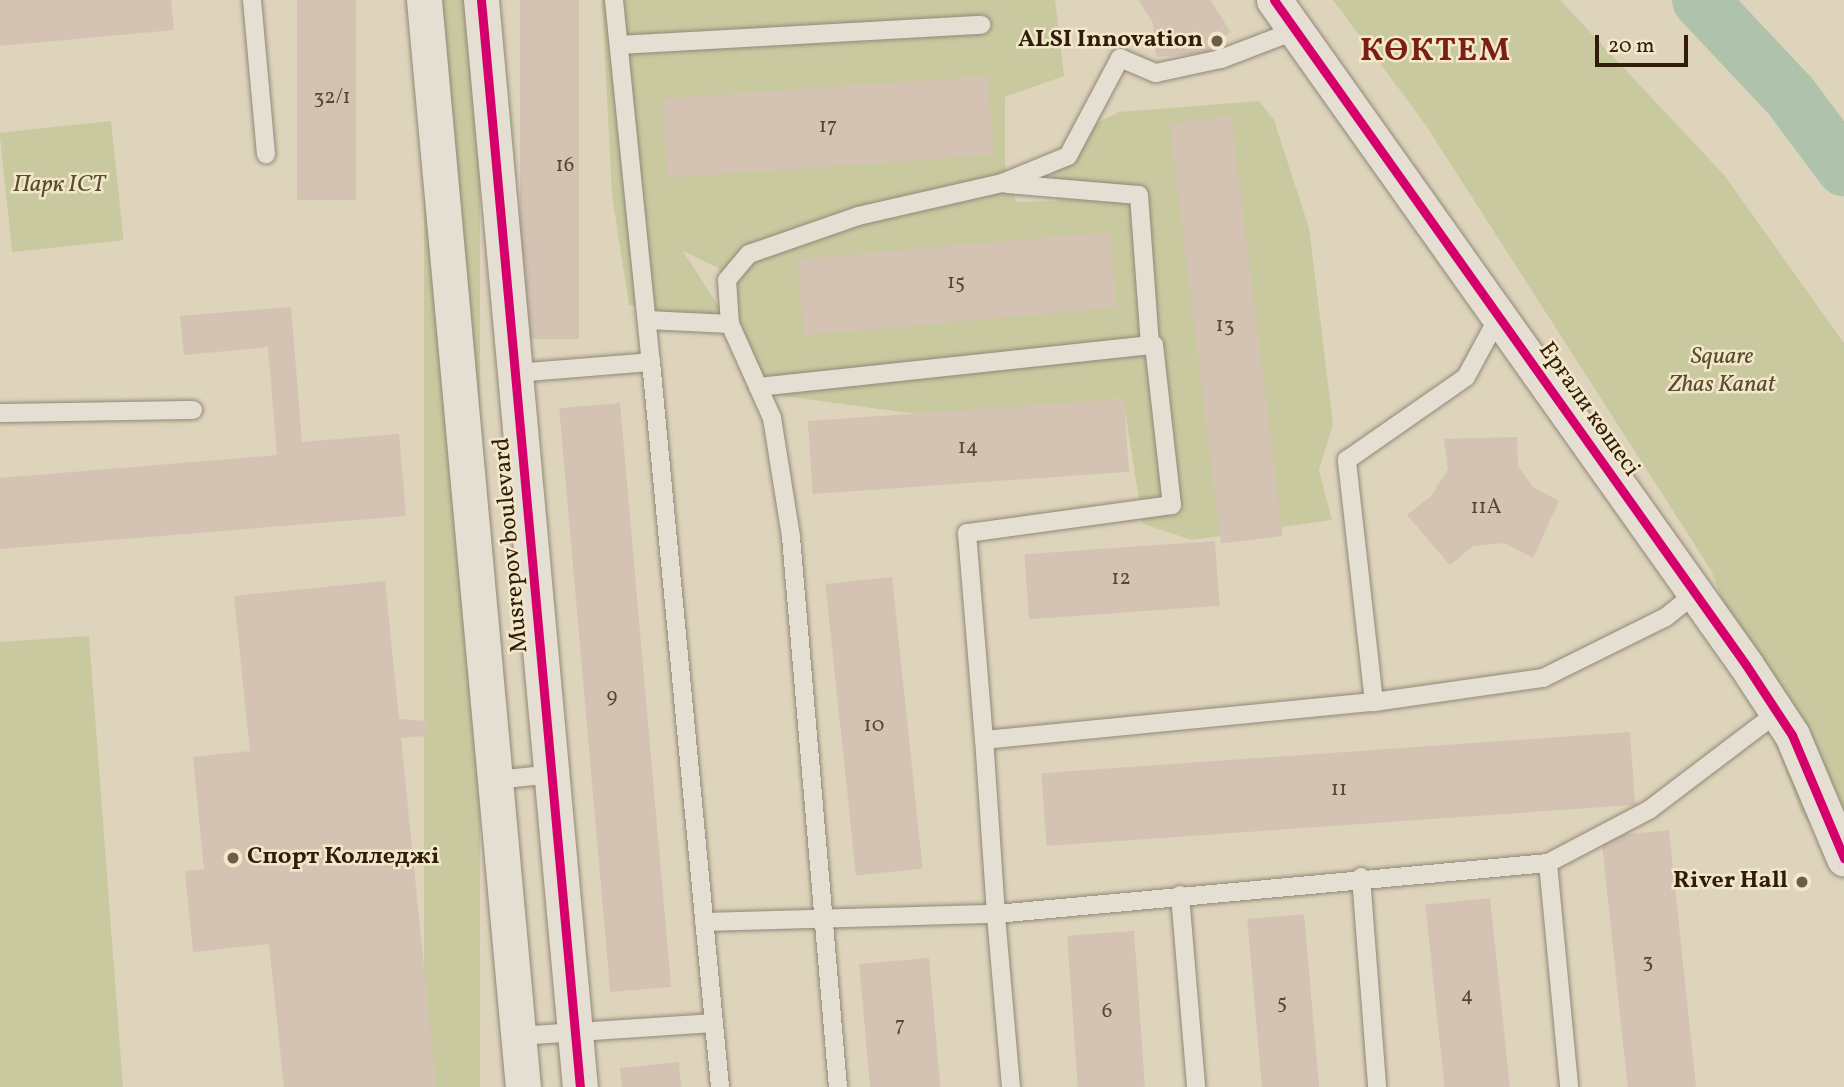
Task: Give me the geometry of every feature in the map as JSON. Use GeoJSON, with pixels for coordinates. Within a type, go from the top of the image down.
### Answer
{"type":"FeatureCollection","features":[{"type":"Feature","properties":{"kind":"street","name":"Musrepov boulevard"},"geometry":{"type":"LineString","coordinates":[[424,0],[523,1087]]}},
{"type":"Feature","properties":{"kind":"street","name":"Musrepov boulevard"},"geometry":{"type":"LineString","coordinates":[[481,0],[580,1087]]}},
{"type":"Feature","properties":{"kind":"street","name":"Ерғали көшесі"},"geometry":{"type":"LineString","coordinates":[[1274,0],[1777,713],[1844,858]]}},
{"type":"Feature","properties":{"kind":"street"},"geometry":{"type":"LineString","coordinates":[[459,377],[515,373]]}},
{"type":"Feature","properties":{"kind":"street"},"geometry":{"type":"LineString","coordinates":[[473,535],[530,530]]}},
{"type":"Feature","properties":{"kind":"lane"},"geometry":{"type":"LineString","coordinates":[[252,0],[266,155]]}},
{"type":"Feature","properties":{"kind":"lane"},"geometry":{"type":"LineString","coordinates":[[614,0],[720,1087]]}},
{"type":"Feature","properties":{"kind":"lane"},"geometry":{"type":"LineString","coordinates":[[619,45],[981,25]]}},
{"type":"Feature","properties":{"kind":"lane"},"geometry":{"type":"LineString","coordinates":[[838,1087],[791,537],[772,418],[730,324],[727,280],[749,254],[858,216],[1002,183],[1068,156],[1120,58],[1156,73],[1222,59],[1294,31]]}},
{"type":"Feature","properties":{"kind":"lane"},"geometry":{"type":"LineString","coordinates":[[1002,183],[1139,195],[1150,346],[1172,505],[967,533],[1011,1087]]}},
{"type":"Feature","properties":{"kind":"lane"},"geometry":{"type":"LineString","coordinates":[[1374,702],[1347,460],[1466,377],[1499,316]]}},
{"type":"Feature","properties":{"kind":"lane"},"geometry":{"type":"LineString","coordinates":[[647,320],[730,324]]}},
{"type":"Feature","properties":{"kind":"lane"},"geometry":{"type":"LineString","coordinates":[[758,387],[1150,346]]}},
{"type":"Feature","properties":{"kind":"lane"},"geometry":{"type":"LineString","coordinates":[[515,373],[651,362]]}},
{"type":"Feature","properties":{"kind":"lane"},"geometry":{"type":"LineString","coordinates":[[0,413],[193,410]]}},
{"type":"Feature","properties":{"kind":"lane"},"geometry":{"type":"LineString","coordinates":[[984,740],[1374,702],[1543,678],[1666,617],[1692,596]]}},
{"type":"Feature","properties":{"kind":"lane"},"geometry":{"type":"LineString","coordinates":[[704,922],[996,914],[1361,877],[1548,863],[1649,810],[1777,713]]}},
{"type":"Feature","properties":{"kind":"lane"},"geometry":{"type":"LineString","coordinates":[[496,780],[552,774]]}},
{"type":"Feature","properties":{"kind":"lane"},"geometry":{"type":"LineString","coordinates":[[1548,863],[1569,1087]]}},
{"type":"Feature","properties":{"kind":"lane"},"geometry":{"type":"LineString","coordinates":[[1361,877],[1377,1087]]}},
{"type":"Feature","properties":{"kind":"lane"},"geometry":{"type":"LineString","coordinates":[[1180,895],[1196,1087]]}},
{"type":"Feature","properties":{"kind":"lane"},"geometry":{"type":"LineString","coordinates":[[519,1036],[713,1023]]}},
{"type":"Feature","properties":{"kind":"green space"},"geometry":{"type":"Polygon","coordinates":[[[424,0],[480,0],[480,1087],[424,1087],[424,0]]]}},
{"type":"Feature","properties":{"kind":"green space"},"geometry":{"type":"Polygon","coordinates":[[[602,0],[1055,0],[1064,76],[1005,97],[1005,164],[1016,202],[1057,201],[1051,158],[1073,135],[1119,112],[1259,101],[1274,120],[1309,228],[1333,424],[1319,470],[1332,520],[1192,540],[1143,524],[1123,399],[923,415],[747,391],[744,332],[718,268],[683,251],[730,324],[629,305],[612,195],[602,0]]]}},
{"type":"Feature","properties":{"kind":"green space","name":"Square Zhas Kanat"},"geometry":{"type":"Polygon","coordinates":[[[1333,0],[1560,0],[1725,176],[1844,343],[1844,870],[1801,812],[1711,570],[1425,124],[1333,0]]]}},
{"type":"Feature","properties":{"kind":"green space","name":"Парк ICT"},"geometry":{"type":"Polygon","coordinates":[[[111,121],[124,240],[12,252],[0,133],[111,121]]]}},
{"type":"Feature","properties":{"kind":"green space"},"geometry":{"type":"Polygon","coordinates":[[[89,636],[123,1087],[0,1087],[0,642],[89,636]]]}},
{"type":"Feature","properties":{"kind":"building"},"geometry":{"type":"Polygon","coordinates":[[[0,0],[171,0],[174,30],[0,46],[0,0]]]}},
{"type":"Feature","properties":{"kind":"building"},"geometry":{"type":"Polygon","coordinates":[[[297,0],[356,0],[356,200],[297,200],[297,0]]]}},
{"type":"Feature","properties":{"kind":"building"},"geometry":{"type":"Polygon","coordinates":[[[520,0],[579,0],[579,339],[520,339],[520,0]]]}},
{"type":"Feature","properties":{"kind":"building"},"geometry":{"type":"Polygon","coordinates":[[[1138,0],[1210,0],[1231,32],[1217,41],[1218,52],[1156,57],[1153,23],[1138,0]]]}},
{"type":"Feature","properties":{"kind":"building"},"geometry":{"type":"Polygon","coordinates":[[[988,76],[994,155],[667,178],[662,99],[988,76]]]}},
{"type":"Feature","properties":{"kind":"building"},"geometry":{"type":"Polygon","coordinates":[[[1231,116],[1283,536],[1221,543],[1169,124],[1231,116]]]}},
{"type":"Feature","properties":{"kind":"building"},"geometry":{"type":"Polygon","coordinates":[[[1110,232],[1117,308],[804,335],[797,259],[1110,232]]]}},
{"type":"Feature","properties":{"kind":"building"},"geometry":{"type":"Polygon","coordinates":[[[291,307],[302,442],[399,434],[406,516],[0,549],[0,478],[277,455],[268,347],[184,355],[180,316],[291,307]]]}},
{"type":"Feature","properties":{"kind":"building"},"geometry":{"type":"Polygon","coordinates":[[[1124,399],[1129,472],[813,494],[808,421],[1124,399]]]}},
{"type":"Feature","properties":{"kind":"building"},"geometry":{"type":"Polygon","coordinates":[[[620,403],[671,987],[610,992],[559,408],[620,403]]]}},
{"type":"Feature","properties":{"kind":"building"},"geometry":{"type":"Polygon","coordinates":[[[1517,437],[1518,466],[1533,487],[1559,501],[1533,558],[1504,543],[1473,546],[1450,565],[1407,515],[1431,496],[1448,469],[1444,439],[1517,437]]]}},
{"type":"Feature","properties":{"kind":"building"},"geometry":{"type":"Polygon","coordinates":[[[1215,541],[1220,606],[1029,619],[1024,554],[1215,541]]]}},
{"type":"Feature","properties":{"kind":"building"},"geometry":{"type":"Polygon","coordinates":[[[892,577],[923,868],[856,875],[825,584],[892,577]]]}},
{"type":"Feature","properties":{"kind":"building"},"geometry":{"type":"Polygon","coordinates":[[[385,581],[399,719],[428,721],[425,736],[401,738],[436,1087],[284,1087],[269,944],[193,952],[185,871],[204,869],[193,757],[250,751],[234,596],[385,581]]]}},
{"type":"Feature","properties":{"kind":"building"},"geometry":{"type":"Polygon","coordinates":[[[1630,732],[1635,805],[1047,846],[1041,773],[1630,732]]]}},
{"type":"Feature","properties":{"kind":"building"},"geometry":{"type":"Polygon","coordinates":[[[1669,830],[1696,1087],[1628,1087],[1601,837],[1669,830]]]}},
{"type":"Feature","properties":{"kind":"building"},"geometry":{"type":"Polygon","coordinates":[[[1490,898],[1510,1087],[1445,1087],[1425,905],[1490,898]]]}},
{"type":"Feature","properties":{"kind":"building"},"geometry":{"type":"Polygon","coordinates":[[[1304,914],[1319,1087],[1262,1087],[1247,919],[1304,914]]]}},
{"type":"Feature","properties":{"kind":"building"},"geometry":{"type":"Polygon","coordinates":[[[1134,931],[1145,1087],[1078,1087],[1067,936],[1134,931]]]}},
{"type":"Feature","properties":{"kind":"building"},"geometry":{"type":"Polygon","coordinates":[[[929,958],[940,1087],[870,1087],[859,964],[929,958]]]}},
{"type":"Feature","properties":{"kind":"building"},"geometry":{"type":"Polygon","coordinates":[[[679,1062],[681,1087],[622,1087],[620,1068],[679,1062]]]}},
{"type":"Feature","properties":{"kind":"waterway"},"geometry":{"type":"LineString","coordinates":[[1700,0],[1791,97],[1844,168]]}},
{"type":"Feature","properties":{"kind":"cycle path"},"geometry":{"type":"LineString","coordinates":[[481,0],[580,1087]]}},
{"type":"Feature","properties":{"kind":"cycle path"},"geometry":{"type":"LineString","coordinates":[[1274,0],[1746,665],[1792,735],[1844,858]]}},
{"type":"Feature","properties":{"kind":"place","name":"ALSI Innovation"},"geometry":{"type":"Point","coordinates":[1217,41]}},
{"type":"Feature","properties":{"kind":"place","name":"Спорт Колледжі"},"geometry":{"type":"Point","coordinates":[233,858]}},
{"type":"Feature","properties":{"kind":"place","name":"River Hall"},"geometry":{"type":"Point","coordinates":[1802,882]}},
{"type":"Feature","properties":{"kind":"district","name":"КӨКТЕМ"},"geometry":{"type":"Point","coordinates":[1436,52]}}]}
